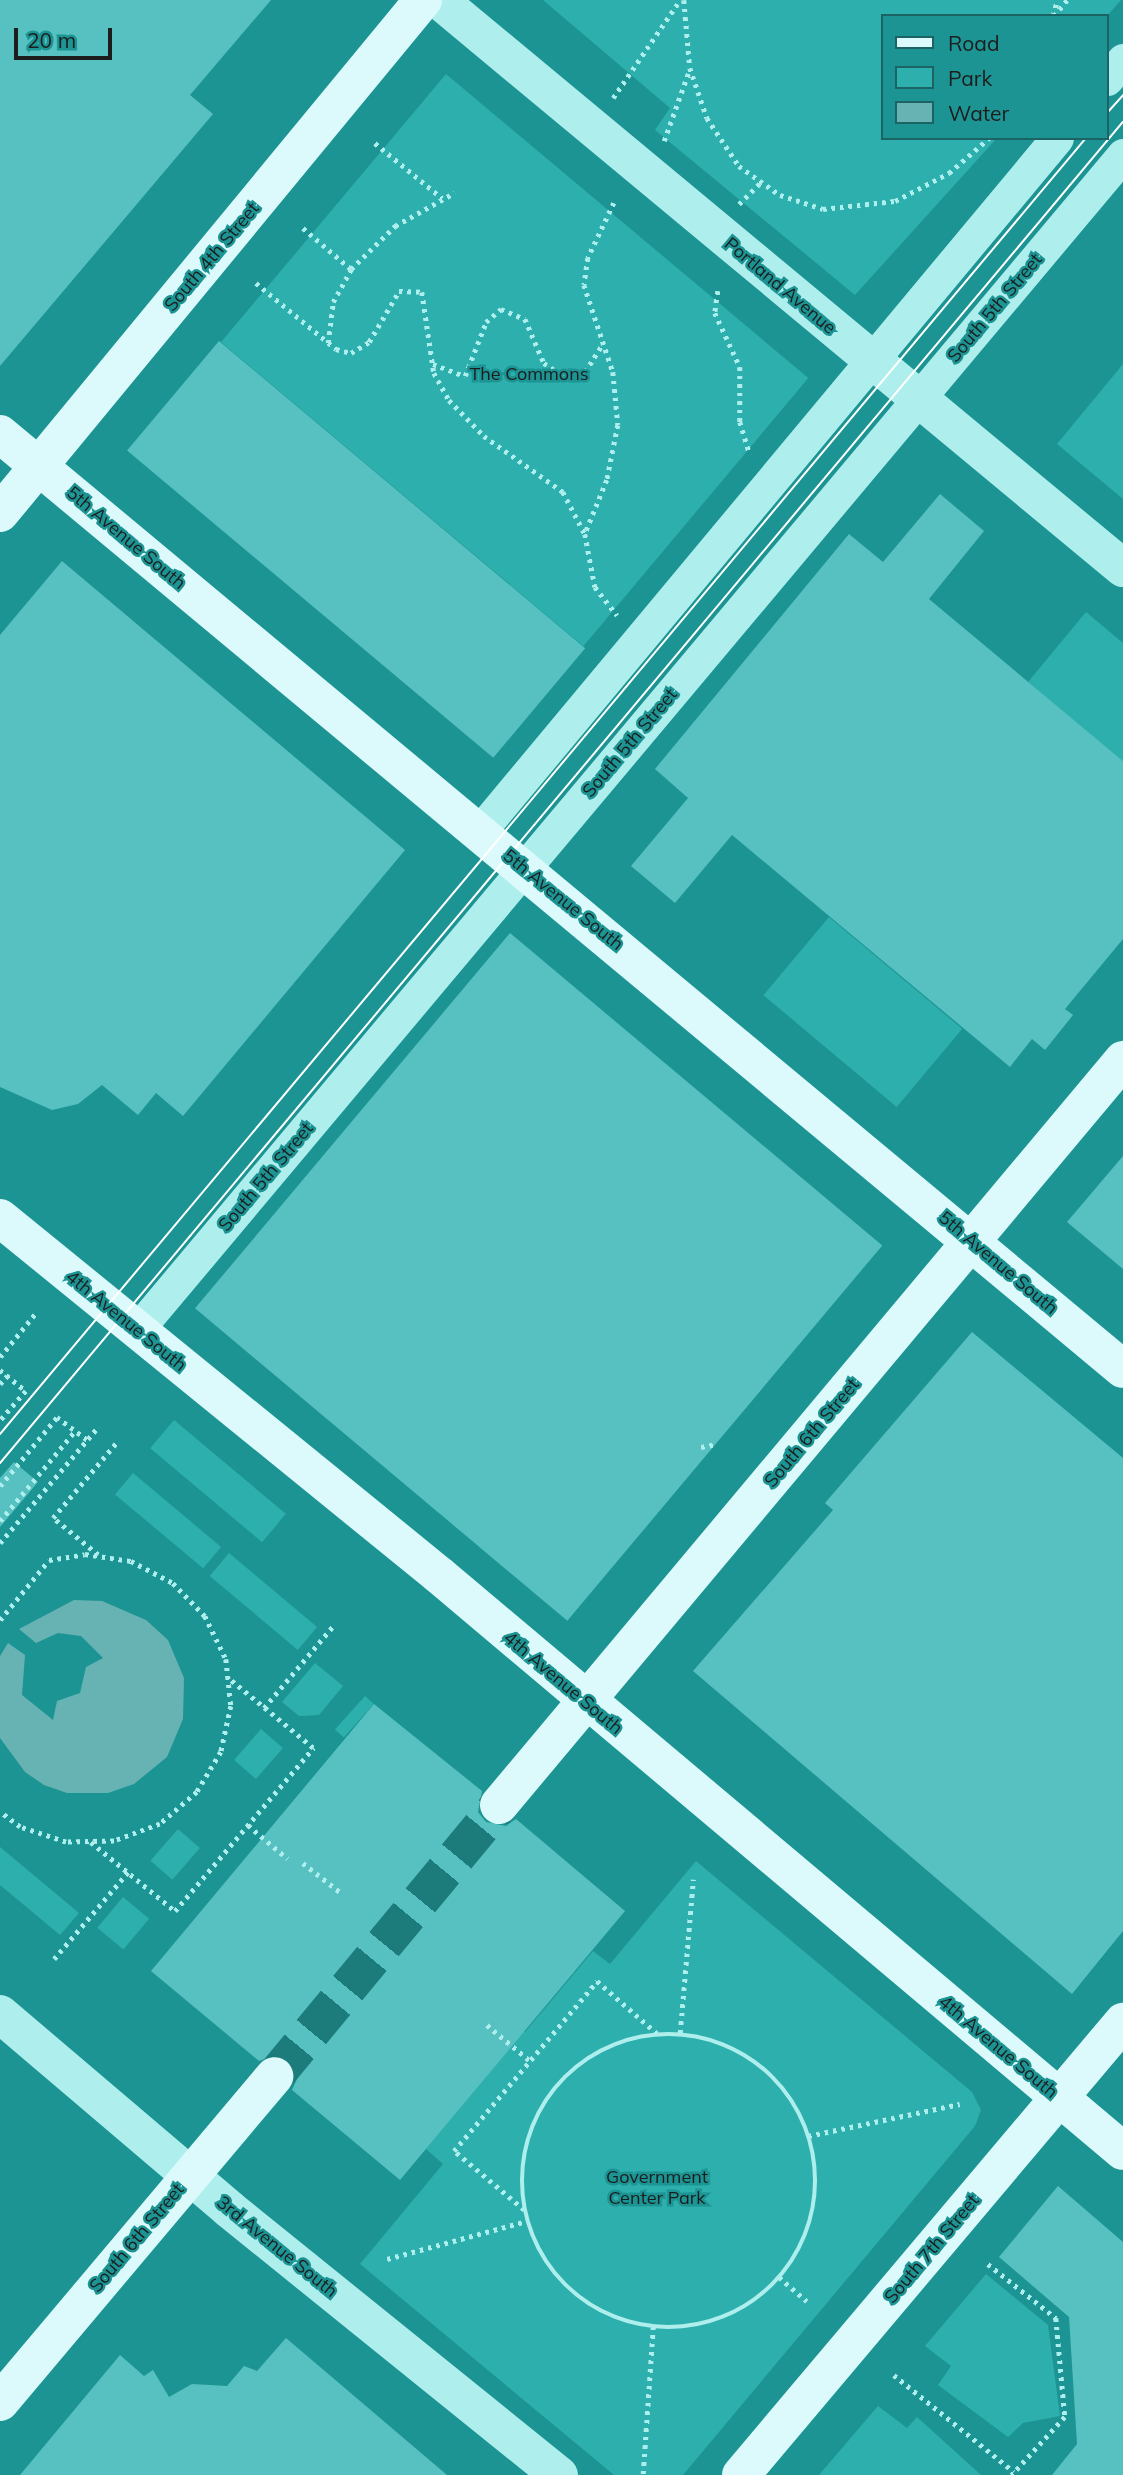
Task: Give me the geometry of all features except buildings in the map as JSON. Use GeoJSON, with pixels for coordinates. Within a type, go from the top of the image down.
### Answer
{"type":"FeatureCollection","features":[{"type":"Feature","properties":{"kind":"main road","name":"South 4th Street"},"geometry":{"type":"LineString","coordinates":[[0,513],[423,0]]}},
{"type":"Feature","properties":{"kind":"main road","name":"5th Avenue South"},"geometry":{"type":"LineString","coordinates":[[0,434],[974,1240],[1123,1369]]}},
{"type":"Feature","properties":{"kind":"main road","name":"South 6th Street"},"geometry":{"type":"LineString","coordinates":[[499,1805],[1123,1060]]}},
{"type":"Feature","properties":{"kind":"main road","name":"4th Avenue South"},"geometry":{"type":"LineString","coordinates":[[0,1218],[1123,2151]]}},
{"type":"Feature","properties":{"kind":"main road","name":"South 7th Street"},"geometry":{"type":"LineString","coordinates":[[741,2475],[1123,2022]]}},
{"type":"Feature","properties":{"kind":"main road","name":"South 6th Street"},"geometry":{"type":"LineString","coordinates":[[0,2402],[275,2076]]}},
{"type":"Feature","properties":{"kind":"street","name":"Portland Avenue"},"geometry":{"type":"LineString","coordinates":[[439,0],[1123,568]]}},
{"type":"Feature","properties":{"kind":"street"},"geometry":{"type":"LineString","coordinates":[[1109,77],[1123,60]]}},
{"type":"Feature","properties":{"kind":"street"},"geometry":{"type":"LineString","coordinates":[[478,832],[869,359],[1055,140]]}},
{"type":"Feature","properties":{"kind":"street","name":"South 5th Street"},"geometry":{"type":"LineString","coordinates":[[137,1330],[1123,155]]}},
{"type":"Feature","properties":{"kind":"street","name":"3rd Avenue South"},"geometry":{"type":"LineString","coordinates":[[0,2014],[190,2176],[559,2475]]}},
{"type":"Feature","properties":{"kind":"path"},"geometry":{"type":"LineString","coordinates":[[682,0],[690,68],[722,146],[760,183],[806,205],[868,208],[928,186],[986,140]]}},
{"type":"Feature","properties":{"kind":"path"},"geometry":{"type":"LineString","coordinates":[[612,99],[682,0]]}},
{"type":"Feature","properties":{"kind":"path"},"geometry":{"type":"LineString","coordinates":[[1056,14],[1067,0]]}},
{"type":"Feature","properties":{"kind":"path"},"geometry":{"type":"LineString","coordinates":[[663,142],[690,68]]}},
{"type":"Feature","properties":{"kind":"path"},"geometry":{"type":"LineString","coordinates":[[375,143],[442,198]]}},
{"type":"Feature","properties":{"kind":"path"},"geometry":{"type":"LineString","coordinates":[[738,205],[760,183]]}},
{"type":"Feature","properties":{"kind":"path"},"geometry":{"type":"LineString","coordinates":[[328,344],[333,302],[351,269],[379,239],[454,193]]}},
{"type":"Feature","properties":{"kind":"path"},"geometry":{"type":"LineString","coordinates":[[585,534],[607,480],[618,425],[613,372],[584,285],[588,258],[614,203]]}},
{"type":"Feature","properties":{"kind":"path"},"geometry":{"type":"LineString","coordinates":[[303,228],[351,269]]}},
{"type":"Feature","properties":{"kind":"path"},"geometry":{"type":"LineString","coordinates":[[256,283],[328,344],[362,351],[399,291],[412,288],[428,300],[433,364],[465,419],[563,492],[585,534],[595,587],[623,620]]}},
{"type":"Feature","properties":{"kind":"path"},"geometry":{"type":"LineString","coordinates":[[718,290],[715,313],[740,368],[742,438],[755,461]]}},
{"type":"Feature","properties":{"kind":"path"},"geometry":{"type":"LineString","coordinates":[[433,364],[465,376],[486,323],[501,309],[525,319],[544,363],[563,376],[585,372],[602,344]]}},
{"type":"Feature","properties":{"kind":"path"},"geometry":{"type":"LineString","coordinates":[[0,1357],[35,1314]]}},
{"type":"Feature","properties":{"kind":"path"},"geometry":{"type":"LineString","coordinates":[[0,1370],[26,1391],[0,1422]]}},
{"type":"Feature","properties":{"kind":"path"},"geometry":{"type":"LineString","coordinates":[[0,1384],[7,1376]]}},
{"type":"Feature","properties":{"kind":"path"},"geometry":{"type":"LineString","coordinates":[[0,1486],[57,1417],[86,1440]]}},
{"type":"Feature","properties":{"kind":"path"},"geometry":{"type":"LineString","coordinates":[[0,1543],[99,1426]]}},
{"type":"Feature","properties":{"kind":"path"},"geometry":{"type":"LineString","coordinates":[[0,1521],[75,1431]]}},
{"type":"Feature","properties":{"kind":"path"},"geometry":{"type":"LineString","coordinates":[[99,1556],[53,1518],[117,1442]]}},
{"type":"Feature","properties":{"kind":"path"},"geometry":{"type":"LineString","coordinates":[[701,1447],[717,1444]]}},
{"type":"Feature","properties":{"kind":"path"},"geometry":{"type":"LineString","coordinates":[[0,1812],[20,1827],[66,1842],[114,1841],[160,1824],[197,1793],[221,1752],[231,1706],[228,1677],[205,1616],[173,1583],[131,1561],[99,1556],[49,1560],[1,1618]]}},
{"type":"Feature","properties":{"kind":"path"},"geometry":{"type":"LineString","coordinates":[[264,1707],[334,1625]]}},
{"type":"Feature","properties":{"kind":"path"},"geometry":{"type":"LineString","coordinates":[[90,1842],[174,1911],[313,1748],[228,1677]]}},
{"type":"Feature","properties":{"kind":"path"},"geometry":{"type":"LineString","coordinates":[[247,1825],[288,1859]]}},
{"type":"Feature","properties":{"kind":"path"},"geometry":{"type":"LineString","coordinates":[[303,1863],[340,1892]]}},
{"type":"Feature","properties":{"kind":"path"},"geometry":{"type":"LineString","coordinates":[[54,1959],[128,1872]]}},
{"type":"Feature","properties":{"kind":"path"},"geometry":{"type":"LineString","coordinates":[[680,2033],[693,1880]]}},
{"type":"Feature","properties":{"kind":"path"},"geometry":{"type":"LineString","coordinates":[[525,2210],[454,2151],[597,1981],[660,2035]]}},
{"type":"Feature","properties":{"kind":"path"},"geometry":{"type":"LineString","coordinates":[[487,2025],[529,2060]]}},
{"type":"Feature","properties":{"kind":"path"},"geometry":{"type":"LineString","coordinates":[[680,2033],[729,2045],[770,2073],[800,2113],[816,2160],[814,2210],[796,2257],[763,2295],[723,2319],[676,2329],[629,2324],[586,2304],[551,2271],[527,2221],[521,2183],[527,2136],[549,2093],[587,2057],[631,2038],[680,2033]]}},
{"type":"Feature","properties":{"kind":"path"},"geometry":{"type":"LineString","coordinates":[[808,2136],[960,2105]]}},
{"type":"Feature","properties":{"kind":"path"},"geometry":{"type":"LineString","coordinates":[[387,2259],[527,2221]]}},
{"type":"Feature","properties":{"kind":"path"},"geometry":{"type":"LineString","coordinates":[[894,2375],[1013,2474],[1065,2417],[1056,2318],[988,2264]]}},
{"type":"Feature","properties":{"kind":"path"},"geometry":{"type":"LineString","coordinates":[[779,2277],[807,2301]]}},
{"type":"Feature","properties":{"kind":"path"},"geometry":{"type":"LineString","coordinates":[[643,2474],[653,2327]]}},
{"type":"Feature","properties":{"kind":"green space"},"geometry":{"type":"Polygon","coordinates":[[[543,0],[1121,0],[1109,14],[881,14],[881,140],[995,140],[855,295],[655,130],[670,108],[543,0]]]}},
{"type":"Feature","properties":{"kind":"green space","name":"The Commons"},"geometry":{"type":"Polygon","coordinates":[[[446,74],[808,378],[583,646],[221,342],[446,74]]]}},
{"type":"Feature","properties":{"kind":"green space"},"geometry":{"type":"Polygon","coordinates":[[[1123,364],[1123,499],[1057,444],[1123,364]]]}},
{"type":"Feature","properties":{"kind":"green space"},"geometry":{"type":"Polygon","coordinates":[[[1086,612],[1123,643],[1123,761],[1028,682],[1086,612]]]}},
{"type":"Feature","properties":{"kind":"green space"},"geometry":{"type":"Polygon","coordinates":[[[829,917],[962,1029],[897,1107],[763,995],[829,917]]]}},
{"type":"Feature","properties":{"kind":"green space"},"geometry":{"type":"Polygon","coordinates":[[[174,1420],[286,1514],[262,1542],[150,1448],[174,1420]]]}},
{"type":"Feature","properties":{"kind":"green space"},"geometry":{"type":"Polygon","coordinates":[[[133,1473],[221,1547],[203,1568],[115,1494],[133,1473]]]}},
{"type":"Feature","properties":{"kind":"green space"},"geometry":{"type":"Polygon","coordinates":[[[229,1553],[317,1627],[298,1650],[210,1576],[229,1553]]]}},
{"type":"Feature","properties":{"kind":"green space"},"geometry":{"type":"Polygon","coordinates":[[[315,1663],[343,1686],[319,1715],[299,1716],[282,1702],[315,1663]]]}},
{"type":"Feature","properties":{"kind":"green space"},"geometry":{"type":"Polygon","coordinates":[[[365,1696],[374,1704],[344,1737],[335,1729],[365,1696]]]}},
{"type":"Feature","properties":{"kind":"green space"},"geometry":{"type":"Polygon","coordinates":[[[261,1729],[283,1748],[256,1779],[234,1760],[261,1729]]]}},
{"type":"Feature","properties":{"kind":"green space"},"geometry":{"type":"Polygon","coordinates":[[[178,1829],[200,1848],[172,1880],[150,1861],[178,1829]]]}},
{"type":"Feature","properties":{"kind":"green space"},"geometry":{"type":"Polygon","coordinates":[[[0,1847],[79,1913],[60,1935],[0,1885],[0,1847]]]}},
{"type":"Feature","properties":{"kind":"green space","name":"Government Center Park"},"geometry":{"type":"Polygon","coordinates":[[[696,1861],[972,2092],[981,2110],[975,2126],[683,2475],[614,2475],[360,2264],[443,2164],[426,2149],[500,2060],[499,2011],[525,2032],[593,1951],[610,1964],[696,1861]]]}},
{"type":"Feature","properties":{"kind":"green space"},"geometry":{"type":"Polygon","coordinates":[[[123,1897],[149,1919],[123,1949],[97,1928],[123,1897]]]}},
{"type":"Feature","properties":{"kind":"green space"},"geometry":{"type":"Polygon","coordinates":[[[986,2274],[1048,2325],[1060,2416],[1023,2423],[1008,2437],[938,2385],[951,2366],[925,2346],[986,2274]]]}},
{"type":"Feature","properties":{"kind":"green space"},"geometry":{"type":"Polygon","coordinates":[[[878,2406],[907,2428],[917,2417],[981,2475],[819,2475],[878,2406]]]}},
{"type":"Feature","properties":{"kind":"water"},"geometry":{"type":"Polygon","coordinates":[[[74,1600],[102,1601],[146,1620],[168,1640],[184,1678],[183,1719],[167,1757],[134,1784],[108,1793],[67,1793],[44,1785],[25,1772],[0,1738],[0,1656],[8,1643],[25,1655],[22,1695],[53,1720],[57,1701],[80,1693],[86,1667],[103,1658],[81,1636],[58,1633],[36,1643],[19,1629],[74,1600]]]}},
{"type":"Feature","properties":{"kind":"tunnel"},"geometry":{"type":"LineString","coordinates":[[275,2076],[499,1805]]}},
{"type":"Feature","properties":{"kind":"tram line"},"geometry":{"type":"LineString","coordinates":[[1109,111],[1123,95]]}},
{"type":"Feature","properties":{"kind":"tram line"},"geometry":{"type":"LineString","coordinates":[[1109,139],[1123,122]]}},
{"type":"Feature","properties":{"kind":"tram line"},"geometry":{"type":"LineString","coordinates":[[0,1434],[1084,140]]}},
{"type":"Feature","properties":{"kind":"tram line"},"geometry":{"type":"LineString","coordinates":[[0,1463],[1108,140]]}}]}
